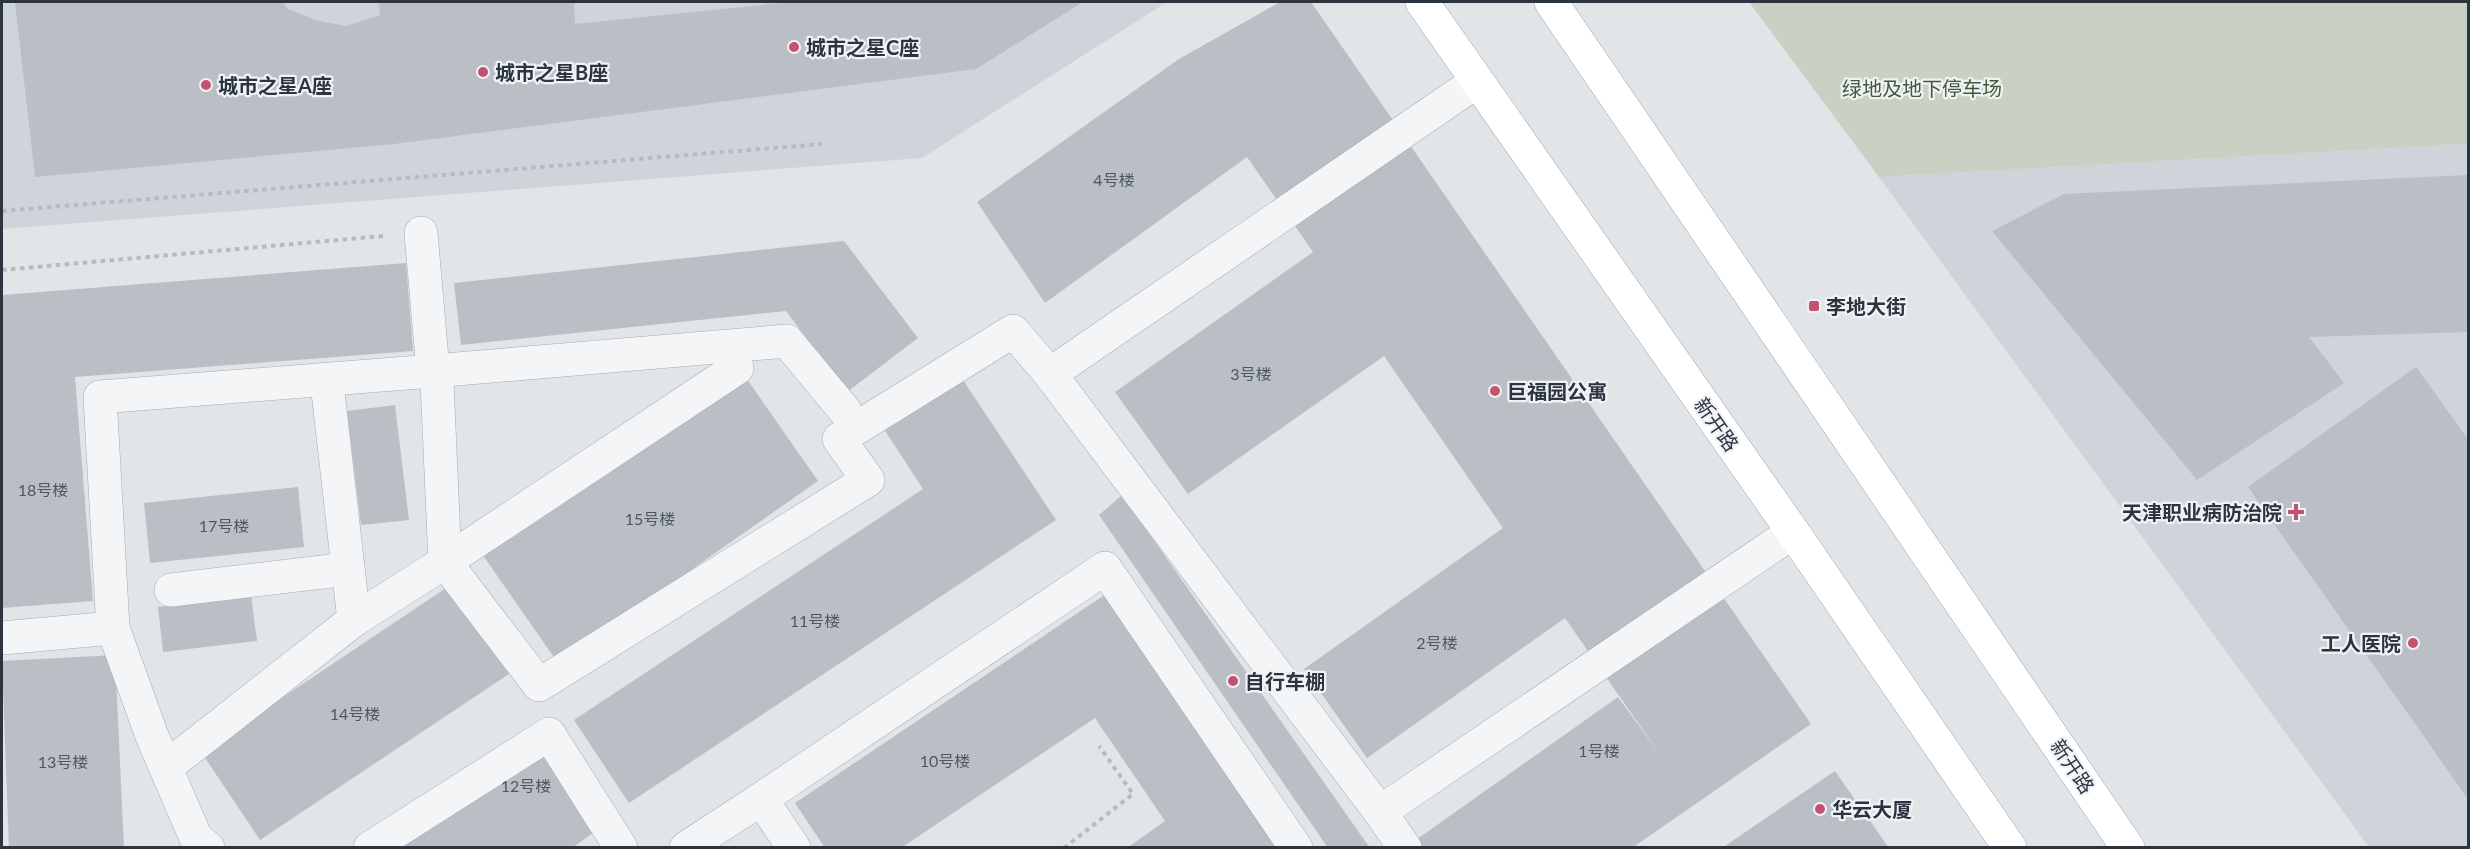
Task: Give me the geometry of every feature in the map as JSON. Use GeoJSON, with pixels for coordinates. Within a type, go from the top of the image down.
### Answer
{"type":"FeatureCollection","features":[{"type":"Feature","properties":{"kind":"main road","name":"新开路"},"geometry":{"type":"LineString","coordinates":[[1422,2],[1793,532],[2010,848]]}},
{"type":"Feature","properties":{"kind":"main road","name":"新开路"},"geometry":{"type":"LineString","coordinates":[[1551,2],[2128,848]]}},
{"type":"Feature","properties":{"kind":"street"},"geometry":{"type":"LineString","coordinates":[[1050,374],[1476,82]]}},
{"type":"Feature","properties":{"kind":"street"},"geometry":{"type":"LineString","coordinates":[[421,233],[435,377],[445,562],[539,685],[868,480],[839,439],[1013,331],[1050,374],[1405,848]]}},
{"type":"Feature","properties":{"kind":"street"},"geometry":{"type":"LineString","coordinates":[[208,848],[196,838],[113,628],[100,397],[435,377],[787,341],[845,411]]}},
{"type":"Feature","properties":{"kind":"street"},"geometry":{"type":"LineString","coordinates":[[174,761],[354,620],[737,368]]}},
{"type":"Feature","properties":{"kind":"street"},"geometry":{"type":"LineString","coordinates":[[328,392],[354,620]]}},
{"type":"Feature","properties":{"kind":"street"},"geometry":{"type":"LineString","coordinates":[[1380,812],[1793,532]]}},
{"type":"Feature","properties":{"kind":"street"},"geometry":{"type":"LineString","coordinates":[[686,848],[1105,568],[1296,848]]}},
{"type":"Feature","properties":{"kind":"street"},"geometry":{"type":"LineString","coordinates":[[171,590],[348,569]]}},
{"type":"Feature","properties":{"kind":"street"},"geometry":{"type":"LineString","coordinates":[[2,638],[113,628]]}},
{"type":"Feature","properties":{"kind":"street"},"geometry":{"type":"LineString","coordinates":[[370,848],[549,734],[621,848]]}},
{"type":"Feature","properties":{"kind":"street"},"geometry":{"type":"LineString","coordinates":[[761,799],[794,848]]}},
{"type":"Feature","properties":{"kind":"path"},"geometry":{"type":"LineString","coordinates":[[2,211],[822,144]]}},
{"type":"Feature","properties":{"kind":"path"},"geometry":{"type":"LineString","coordinates":[[2,270],[421,233]]}},
{"type":"Feature","properties":{"kind":"path"},"geometry":{"type":"LineString","coordinates":[[1064,848],[1133,794],[1099,746]]}},
{"type":"Feature","properties":{"kind":"shaded area"},"geometry":{"type":"Polygon","coordinates":[[[2,2],[1167,2],[922,158],[2,229],[2,2]]]}},
{"type":"Feature","properties":{"kind":"shaded area","name":"天津职业病防治院"},"geometry":{"type":"Polygon","coordinates":[[[2468,144],[2468,847],[2369,847],[1879,177],[2468,144]]]}},
{"type":"Feature","properties":{"kind":"green space","name":"绿地及地下停车场"},"geometry":{"type":"Polygon","coordinates":[[[1749,2],[2468,2],[2468,144],[1879,177],[1749,2]]]}},
{"type":"Feature","properties":{"kind":"building"},"geometry":{"type":"Polygon","coordinates":[[[15,2],[282,2],[288,9],[315,20],[346,26],[380,15],[379,2],[582,2],[574,4],[575,24],[790,2],[1083,2],[976,69],[394,144],[35,177],[15,2]]]}},
{"type":"Feature","properties":{"kind":"building"},"geometry":{"type":"Polygon","coordinates":[[[1280,2],[1311,2],[1811,724],[1632,848],[1417,848],[1413,842],[1618,697],[1661,756],[1565,618],[1367,758],[1304,669],[1503,528],[1384,356],[1188,494],[1115,392],[1313,252],[1247,157],[1045,303],[977,202],[1179,59],[1280,2]]]}},
{"type":"Feature","properties":{"kind":"building"},"geometry":{"type":"Polygon","coordinates":[[[2468,175],[2468,332],[2309,337],[2344,383],[2197,480],[1992,231],[2064,194],[2468,175]]]}},
{"type":"Feature","properties":{"kind":"building"},"geometry":{"type":"Polygon","coordinates":[[[844,241],[918,338],[847,392],[786,311],[461,345],[454,283],[844,241]]]}},
{"type":"Feature","properties":{"kind":"building"},"geometry":{"type":"Polygon","coordinates":[[[406,263],[413,351],[75,377],[93,601],[2,608],[2,295],[406,263]]]}},
{"type":"Feature","properties":{"kind":"building","name":"工人医院"},"geometry":{"type":"Polygon","coordinates":[[[2416,367],[2468,439],[2468,799],[2248,487],[2416,367]]]}},
{"type":"Feature","properties":{"kind":"building"},"geometry":{"type":"Polygon","coordinates":[[[957,371],[1056,520],[629,803],[574,720],[923,489],[880,423],[957,371]]]}},
{"type":"Feature","properties":{"kind":"building"},"geometry":{"type":"Polygon","coordinates":[[[742,372],[818,481],[558,663],[482,554],[742,372]]]}},
{"type":"Feature","properties":{"kind":"building"},"geometry":{"type":"Polygon","coordinates":[[[395,405],[409,520],[361,525],[347,411],[395,405]]]}},
{"type":"Feature","properties":{"kind":"building"},"geometry":{"type":"Polygon","coordinates":[[[298,487],[304,547],[150,563],[144,503],[298,487]]]}},
{"type":"Feature","properties":{"kind":"building","name":"自行车棚"},"geometry":{"type":"Polygon","coordinates":[[[1122,495],[1370,848],[1328,848],[1099,515],[1122,495]]]}},
{"type":"Feature","properties":{"kind":"building"},"geometry":{"type":"Polygon","coordinates":[[[449,586],[509,674],[260,840],[201,752],[449,586]]]}},
{"type":"Feature","properties":{"kind":"building"},"geometry":{"type":"Polygon","coordinates":[[[1106,594],[1278,848],[1127,848],[1165,821],[1095,718],[901,848],[825,848],[795,803],[1106,594]]]}},
{"type":"Feature","properties":{"kind":"building"},"geometry":{"type":"Polygon","coordinates":[[[251,595],[257,641],[163,652],[158,607],[251,595]]]}},
{"type":"Feature","properties":{"kind":"building"},"geometry":{"type":"Polygon","coordinates":[[[115,655],[124,848],[9,848],[2,661],[115,655]]]}},
{"type":"Feature","properties":{"kind":"building"},"geometry":{"type":"Polygon","coordinates":[[[541,743],[601,827],[572,848],[391,848],[541,743]]]}},
{"type":"Feature","properties":{"kind":"building","name":"华云大厦"},"geometry":{"type":"Polygon","coordinates":[[[1835,771],[1889,848],[1722,848],[1835,771]]]}},
{"type":"Feature","properties":{"kind":"place","name":"城市之星C座"},"geometry":{"type":"Point","coordinates":[794,47]}},
{"type":"Feature","properties":{"kind":"place","name":"城市之星B座"},"geometry":{"type":"Point","coordinates":[483,72]}},
{"type":"Feature","properties":{"kind":"place","name":"城市之星A座"},"geometry":{"type":"Point","coordinates":[206,85]}},
{"type":"Feature","properties":{"kind":"place","name":"李地大街"},"geometry":{"type":"Point","coordinates":[1814,306]}},
{"type":"Feature","properties":{"kind":"place","name":"巨福园公寓"},"geometry":{"type":"Point","coordinates":[1495,391]}},
{"type":"Feature","properties":{"kind":"place","name":"天津职业病防治院"},"geometry":{"type":"Point","coordinates":[2296,512]}},
{"type":"Feature","properties":{"kind":"place","name":"工人医院"},"geometry":{"type":"Point","coordinates":[2413,643]}},
{"type":"Feature","properties":{"kind":"place","name":"自行车棚"},"geometry":{"type":"Point","coordinates":[1233,681]}},
{"type":"Feature","properties":{"kind":"place","name":"华云大厦"},"geometry":{"type":"Point","coordinates":[1820,809]}}]}
